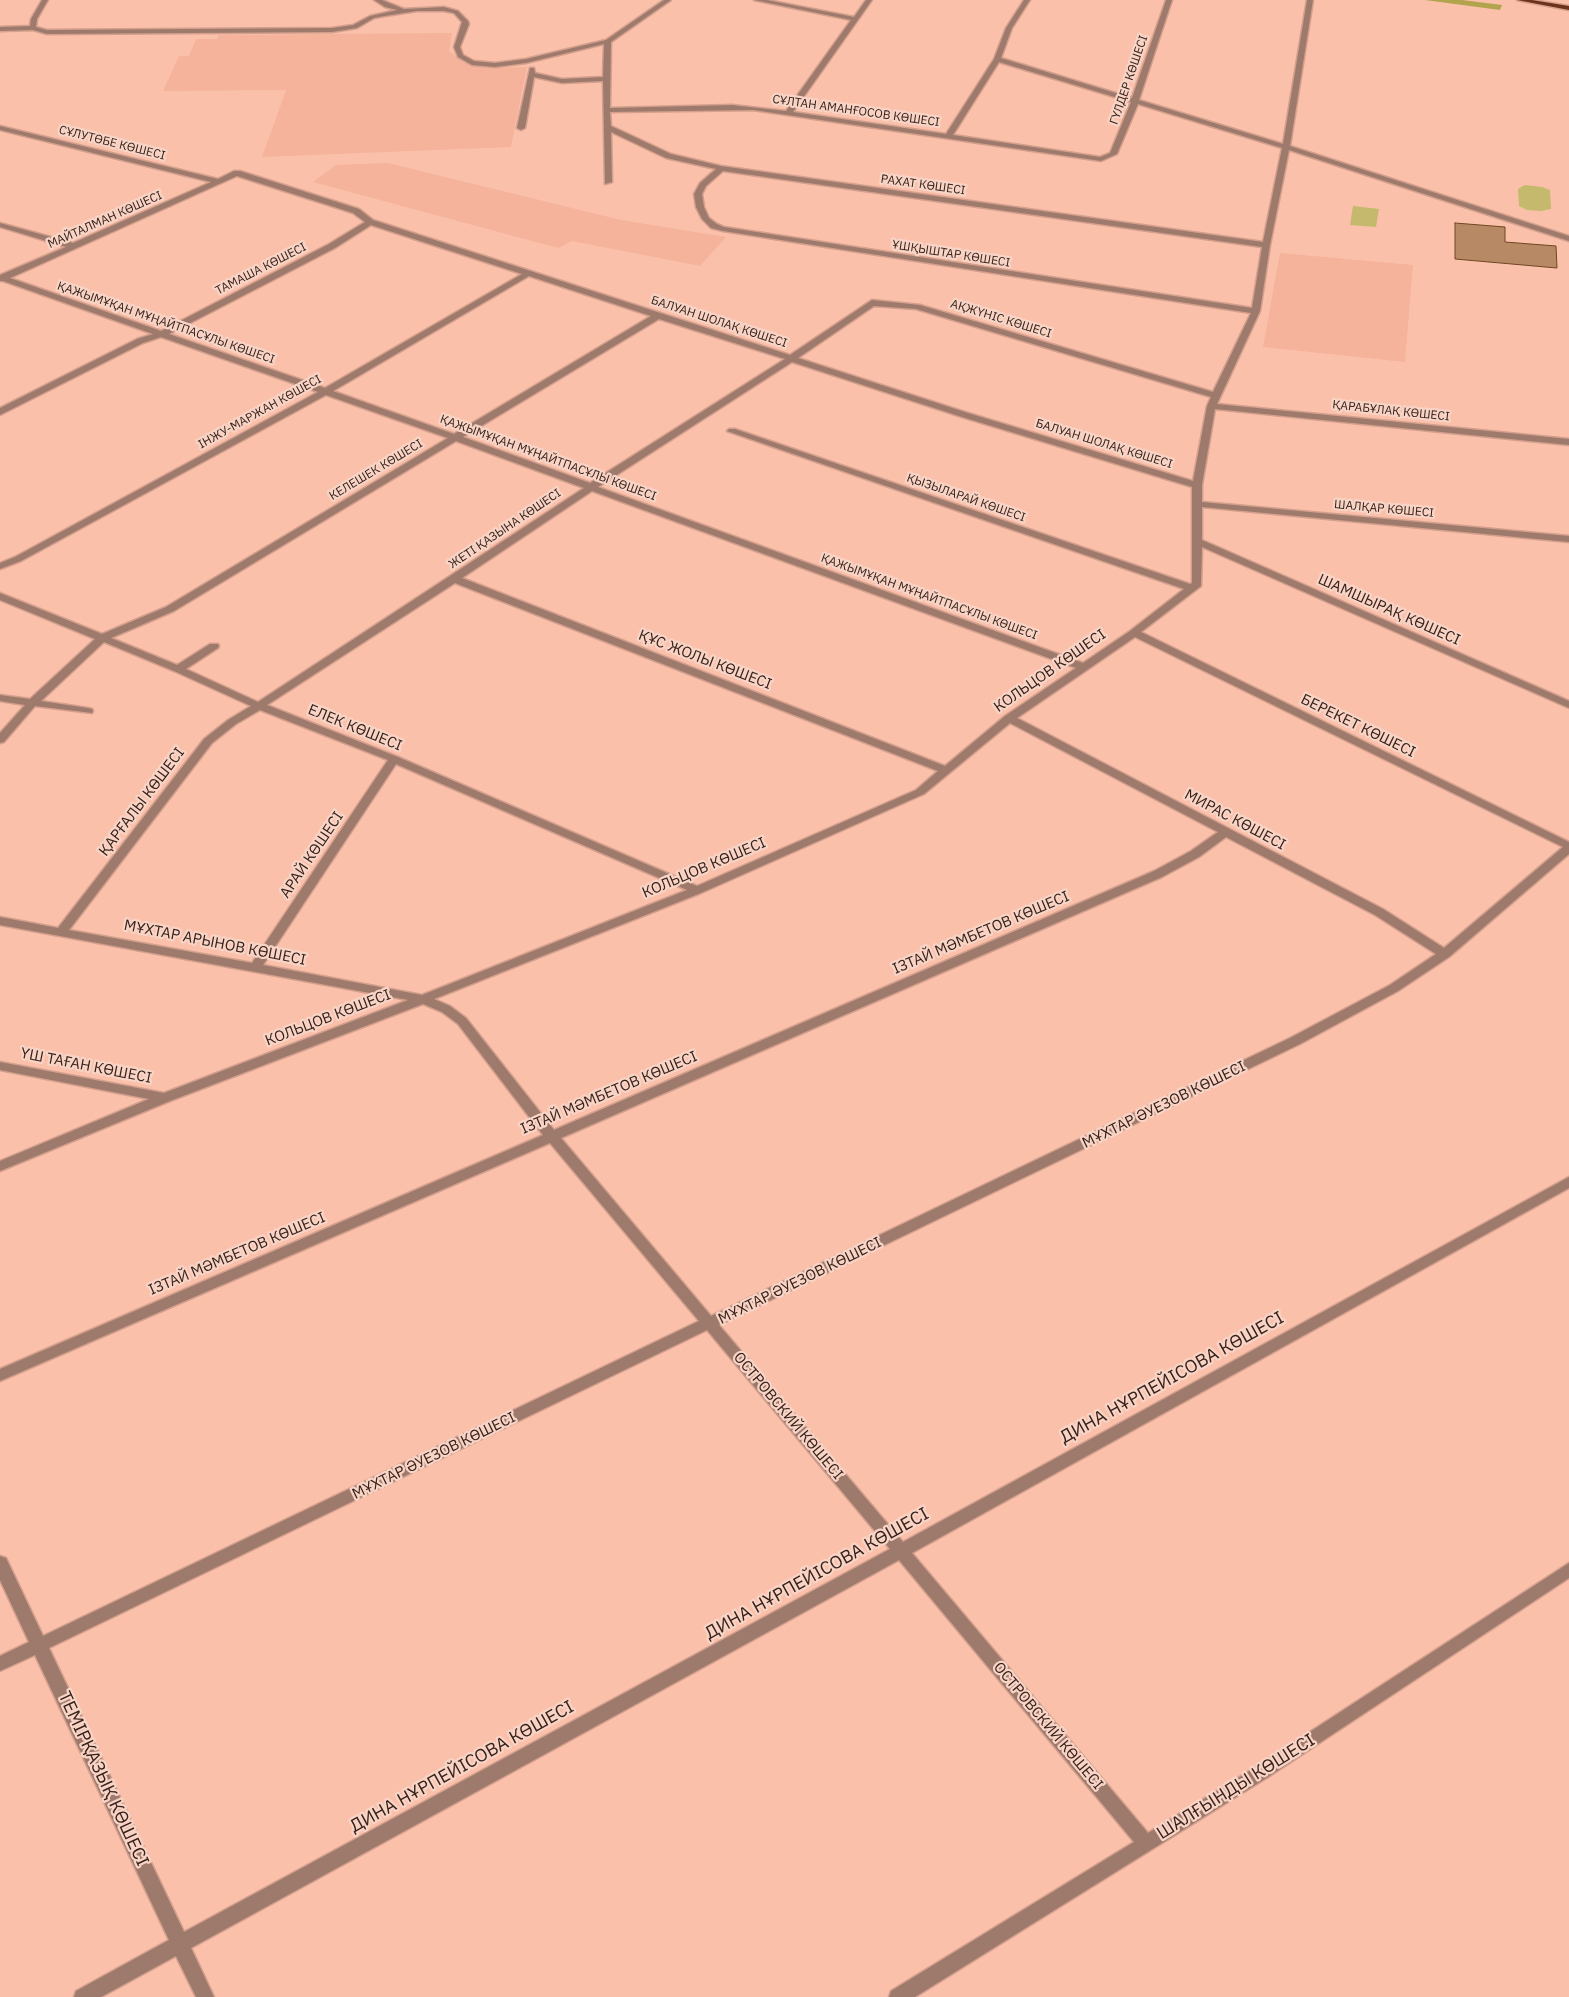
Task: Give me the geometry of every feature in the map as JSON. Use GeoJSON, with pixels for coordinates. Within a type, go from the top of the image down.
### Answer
{"type":"FeatureCollection","features":[{"type":"Feature","properties":{"kind":"main road"},"geometry":{"type":"LineString","coordinates":[[1520,0],[1569,7]]}},
{"type":"Feature","properties":{"kind":"street"},"geometry":{"type":"LineString","coordinates":[[33,28],[34,19],[44,0]]}},
{"type":"Feature","properties":{"kind":"street"},"geometry":{"type":"LineString","coordinates":[[377,0],[387,6],[408,10]]}},
{"type":"Feature","properties":{"kind":"street"},"geometry":{"type":"LineString","coordinates":[[0,29],[33,28],[47,32],[332,30],[355,27],[376,16],[408,10],[444,9],[456,12],[464,18],[466,24],[457,51],[460,56],[466,61],[496,65],[533,59],[608,41],[668,0]]}},
{"type":"Feature","properties":{"kind":"street"},"geometry":{"type":"LineString","coordinates":[[757,0],[854,20]]}},
{"type":"Feature","properties":{"kind":"street"},"geometry":{"type":"LineString","coordinates":[[788,113],[869,0]]}},
{"type":"Feature","properties":{"kind":"street"},"geometry":{"type":"LineString","coordinates":[[948,136],[997,59],[1009,28],[1027,0]]}},
{"type":"Feature","properties":{"kind":"street","name":"ГҮЛДЕР КӨШЕСІ"},"geometry":{"type":"LineString","coordinates":[[1101,159],[1112,154],[1128,122],[1169,0]]}},
{"type":"Feature","properties":{"kind":"street"},"geometry":{"type":"LineString","coordinates":[[1191,588],[1197,584],[1197,485],[1214,401],[1256,311],[1266,245],[1286,147],[1310,0]]}},
{"type":"Feature","properties":{"kind":"street"},"geometry":{"type":"LineString","coordinates":[[608,41],[606,79],[608,182]]}},
{"type":"Feature","properties":{"kind":"street"},"geometry":{"type":"LineString","coordinates":[[521,128],[532,75],[533,59]]}},
{"type":"Feature","properties":{"kind":"street"},"geometry":{"type":"LineString","coordinates":[[997,59],[1286,147],[1569,239]]}},
{"type":"Feature","properties":{"kind":"street"},"geometry":{"type":"LineString","coordinates":[[532,75],[562,81],[606,79]]}},
{"type":"Feature","properties":{"kind":"street","name":"СҰЛТАН АМАНҒОСОВ КӨШЕСІ"},"geometry":{"type":"LineString","coordinates":[[607,110],[732,107],[788,113],[1101,159]]}},
{"type":"Feature","properties":{"kind":"street","name":"РАХАТ КӨШЕСІ"},"geometry":{"type":"LineString","coordinates":[[607,127],[669,156],[721,168],[1266,245]]}},
{"type":"Feature","properties":{"kind":"street","name":"СҰЛУТӨБЕ КӨШЕСІ"},"geometry":{"type":"LineString","coordinates":[[0,128],[218,181]]}},
{"type":"Feature","properties":{"kind":"street","name":"ҰШҚЫШТАР КӨШЕСІ"},"geometry":{"type":"LineString","coordinates":[[721,168],[698,194],[700,207],[706,219],[714,226],[723,229],[1010,275],[1121,289],[1256,311]]}},
{"type":"Feature","properties":{"kind":"street","name":"МАЙТАЛМАН КӨШЕСІ"},"geometry":{"type":"LineString","coordinates":[[1,278],[236,173]]}},
{"type":"Feature","properties":{"kind":"street","name":"БАЛУАН ШОЛАҚ КӨШЕСІ"},"geometry":{"type":"LineString","coordinates":[[236,173],[356,211],[370,222],[964,415],[1197,485]]}},
{"type":"Feature","properties":{"kind":"street","name":"ТАМАША КӨШЕСІ"},"geometry":{"type":"LineString","coordinates":[[0,412],[140,341],[161,334],[332,246],[370,222]]}},
{"type":"Feature","properties":{"kind":"street"},"geometry":{"type":"LineString","coordinates":[[0,225],[73,246]]}},
{"type":"Feature","properties":{"kind":"street","name":"ІНЖУ-МАРЖАН КӨШЕСІ"},"geometry":{"type":"LineString","coordinates":[[0,566],[27,555],[325,392],[529,273]]}},
{"type":"Feature","properties":{"kind":"street","name":"ҚАЖЫМҰҚАН МҰҢАЙТПАСҰЛЫ КӨШЕСІ"},"geometry":{"type":"LineString","coordinates":[[1,278],[454,437],[1083,667]]}},
{"type":"Feature","properties":{"kind":"street","name":"АҚЖҮНІС КӨШЕСІ"},"geometry":{"type":"LineString","coordinates":[[791,358],[872,303],[900,305],[917,307],[1214,401]]}},
{"type":"Feature","properties":{"kind":"street","name":"КЕЛЕШЕК КӨШЕСІ"},"geometry":{"type":"LineString","coordinates":[[0,740],[32,703],[102,638],[170,609],[659,315]]}},
{"type":"Feature","properties":{"kind":"street","name":"ЖЕТІ ҚАЗЫНА КӨШЕСІ"},"geometry":{"type":"LineString","coordinates":[[259,706],[454,579],[590,487],[791,358]]}},
{"type":"Feature","properties":{"kind":"street","name":"ҚАРАБҰЛАҚ КӨШЕСІ"},"geometry":{"type":"LineString","coordinates":[[1214,401],[1569,442]]}},
{"type":"Feature","properties":{"kind":"street","name":"ҚЫЗЫЛАРАЙ КӨШЕСІ"},"geometry":{"type":"LineString","coordinates":[[732,431],[1191,588]]}},
{"type":"Feature","properties":{"kind":"street","name":"ШАЛҚАР КӨШЕСІ"},"geometry":{"type":"LineString","coordinates":[[1197,504],[1569,539]]}},
{"type":"Feature","properties":{"kind":"street","name":"ШАМШЫРАҚ КӨШЕСІ"},"geometry":{"type":"LineString","coordinates":[[1197,541],[1569,705]]}},
{"type":"Feature","properties":{"kind":"street","name":"ҚҰС ЖОЛЫ КӨШЕСІ"},"geometry":{"type":"LineString","coordinates":[[454,579],[946,770]]}},
{"type":"Feature","properties":{"kind":"street","name":"КОЛЬЦОВ КӨШЕСІ"},"geometry":{"type":"LineString","coordinates":[[0,1166],[165,1098],[423,999],[697,890],[920,792],[1009,718],[1134,633],[1191,588]]}},
{"type":"Feature","properties":{"kind":"street","name":"ЕЛЕК КӨШЕСІ"},"geometry":{"type":"LineString","coordinates":[[0,596],[178,669],[259,706],[394,759],[697,890]]}},
{"type":"Feature","properties":{"kind":"street","name":"БЕРЕКЕТ КӨШЕСІ"},"geometry":{"type":"LineString","coordinates":[[1134,633],[1569,847]]}},
{"type":"Feature","properties":{"kind":"street"},"geometry":{"type":"LineString","coordinates":[[178,669],[214,646]]}},
{"type":"Feature","properties":{"kind":"street"},"geometry":{"type":"LineString","coordinates":[[0,698],[88,711]]}},
{"type":"Feature","properties":{"kind":"street","name":"ҚАРҒАЛЫ КӨШЕСІ"},"geometry":{"type":"LineString","coordinates":[[62,931],[208,741],[232,722],[259,706]]}},
{"type":"Feature","properties":{"kind":"street","name":"МИРАС КӨШЕСІ"},"geometry":{"type":"LineString","coordinates":[[1009,718],[1378,912],[1445,954]]}},
{"type":"Feature","properties":{"kind":"street","name":"АРАЙ КӨШЕСІ"},"geometry":{"type":"LineString","coordinates":[[255,968],[394,759]]}},
{"type":"Feature","properties":{"kind":"street","name":"ІЗТАЙ МӘМБЕТОВ КӨШЕСІ"},"geometry":{"type":"LineString","coordinates":[[0,1375],[1158,874],[1195,854],[1225,832]]}},
{"type":"Feature","properties":{"kind":"street","name":"МҰХТАР ӘУЕЗОВ КӨШЕСІ"},"geometry":{"type":"LineString","coordinates":[[0,1664],[1295,1041],[1394,988],[1445,954],[1569,847]]}},
{"type":"Feature","properties":{"kind":"street","name":"МҰХТАР АРЫНОВ КӨШЕСІ"},"geometry":{"type":"LineString","coordinates":[[0,921],[423,999]]}},
{"type":"Feature","properties":{"kind":"street","name":"ОСТРОВСКИЙ КӨШЕСІ"},"geometry":{"type":"LineString","coordinates":[[423,999],[446,1009],[462,1021],[552,1135],[1146,1843]]}},
{"type":"Feature","properties":{"kind":"street","name":"ҮШ ТАҒАН КӨШЕСІ"},"geometry":{"type":"LineString","coordinates":[[0,1066],[165,1098]]}},
{"type":"Feature","properties":{"kind":"street","name":"ДИНА НҰРПЕЙІСОВА КӨШЕСІ"},"geometry":{"type":"LineString","coordinates":[[83,1997],[901,1551],[1569,1182]]}},
{"type":"Feature","properties":{"kind":"street","name":"ТЕМІРҚАЗЫҚ КӨШЕСІ"},"geometry":{"type":"LineString","coordinates":[[0,1562],[205,1997]]}},
{"type":"Feature","properties":{"kind":"street","name":"ШАЛҒЫНДЫ КӨШЕСІ"},"geometry":{"type":"LineString","coordinates":[[898,1997],[1262,1772],[1569,1570]]}},
{"type":"Feature","properties":{"kind":"shaded area"},"geometry":{"type":"Polygon","coordinates":[[[1425,0],[1462,0],[1502,5],[1500,10],[1425,0]]]}},
{"type":"Feature","properties":{"kind":"shaded area"},"geometry":{"type":"Polygon","coordinates":[[[452,33],[449,51],[463,62],[486,68],[527,67],[511,147],[262,157],[286,90],[163,91],[179,56],[189,56],[196,39],[217,39],[219,35],[452,33]]]}},
{"type":"Feature","properties":{"kind":"shaded area"},"geometry":{"type":"Polygon","coordinates":[[[388,163],[621,220],[726,237],[700,266],[572,241],[558,248],[313,182],[336,165],[388,163]]]}},
{"type":"Feature","properties":{"kind":"shaded area"},"geometry":{"type":"Polygon","coordinates":[[[1525,185],[1550,190],[1551,209],[1541,211],[1527,210],[1519,206],[1518,189],[1525,185]]]}},
{"type":"Feature","properties":{"kind":"shaded area"},"geometry":{"type":"Polygon","coordinates":[[[1353,206],[1379,209],[1376,227],[1350,225],[1353,206]]]}},
{"type":"Feature","properties":{"kind":"shaded area"},"geometry":{"type":"Polygon","coordinates":[[[1280,253],[1413,265],[1405,362],[1263,347],[1280,253]]]}},
{"type":"Feature","properties":{"kind":"building"},"geometry":{"type":"Polygon","coordinates":[[[1455,223],[1505,227],[1505,242],[1556,246],[1557,268],[1455,259],[1455,223]]]}}]}
